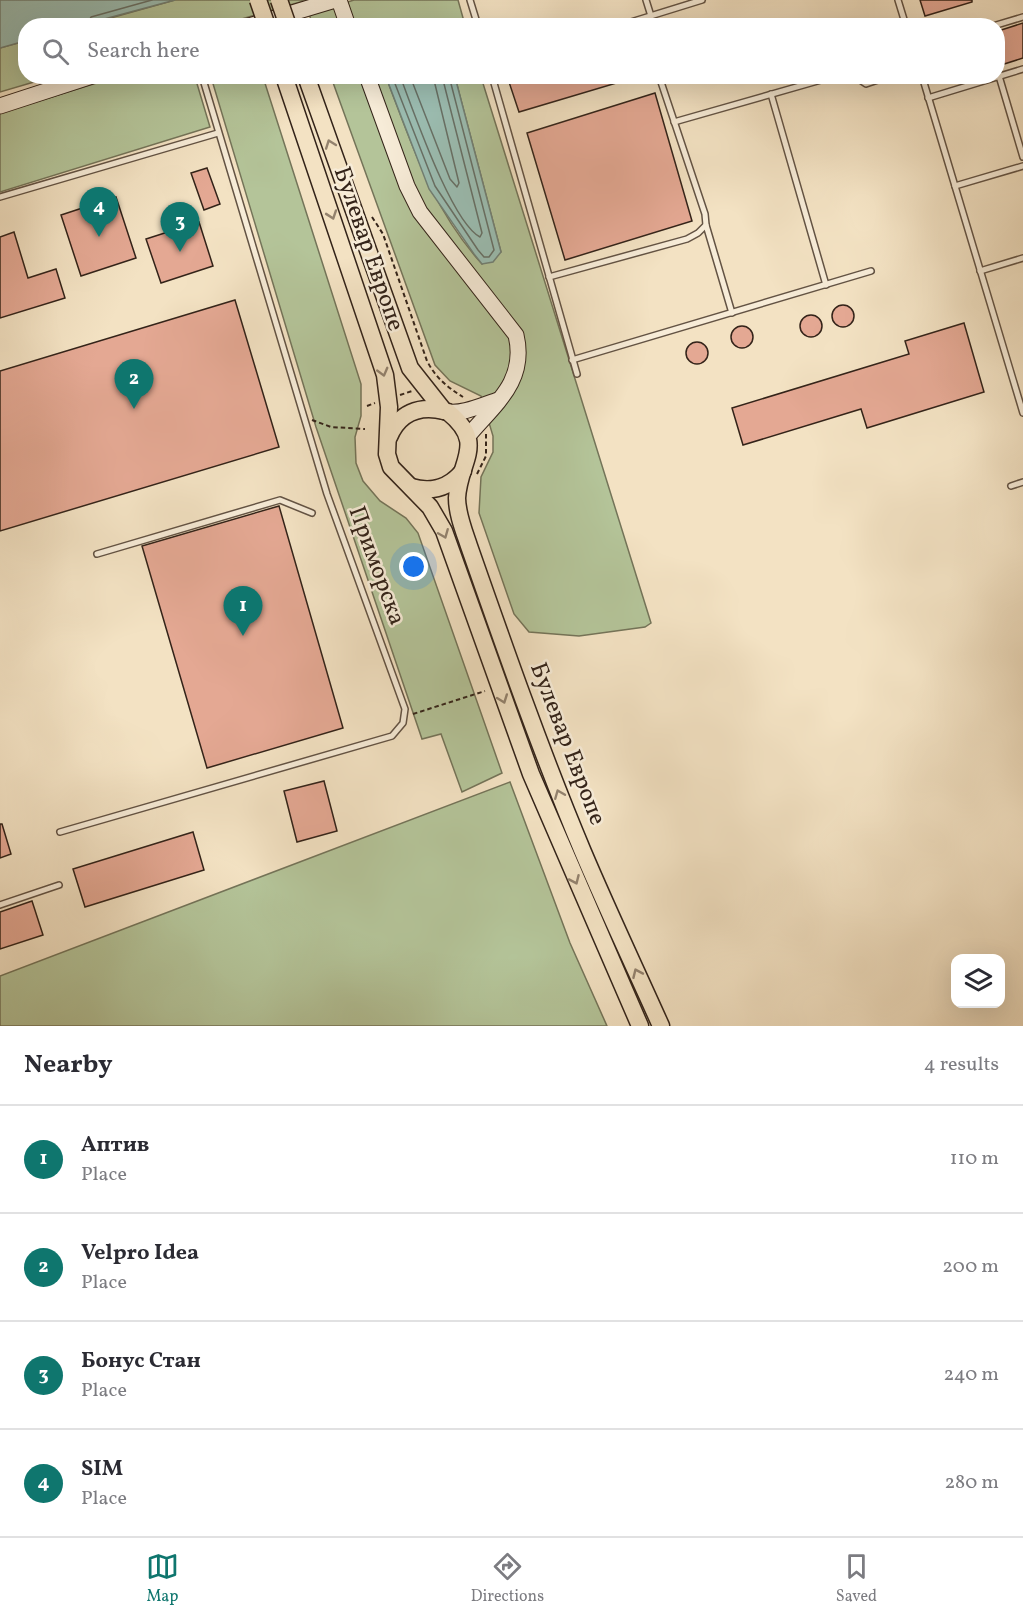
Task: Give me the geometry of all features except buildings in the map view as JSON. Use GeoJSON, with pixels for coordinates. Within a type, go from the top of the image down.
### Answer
{"type":"FeatureCollection","features":[{"type":"Feature","properties":{"kind":"main road"},"geometry":{"type":"LineString","coordinates":[[258,0],[264,18]]}},
{"type":"Feature","properties":{"kind":"main road"},"geometry":{"type":"LineString","coordinates":[[279,0],[285,18]]}},
{"type":"Feature","properties":{"kind":"main road","name":"Булевар Европе"},"geometry":{"type":"LineString","coordinates":[[287,84],[385,375],[389,407],[387,454],[391,467],[399,479],[411,487],[430,507],[444,531],[531,774],[640,1026]]}},
{"type":"Feature","properties":{"kind":"main road","name":"Булевар Европе"},"geometry":{"type":"LineString","coordinates":[[309,84],[410,368],[446,412],[457,420],[468,436],[469,476],[457,498],[458,512],[501,640],[580,844],[661,1026]]}},
{"type":"Feature","properties":{"kind":"main road"},"geometry":{"type":"LineString","coordinates":[[388,440],[393,426],[409,413],[430,408],[446,412]]}},
{"type":"Feature","properties":{"kind":"main road"},"geometry":{"type":"LineString","coordinates":[[411,487],[434,490],[469,476]]}},
{"type":"Feature","properties":{"kind":"street"},"geometry":{"type":"LineString","coordinates":[[276,18],[337,0],[345,18]]}},
{"type":"Feature","properties":{"kind":"street"},"geometry":{"type":"LineString","coordinates":[[0,106],[67,84]]}},
{"type":"Feature","properties":{"kind":"street"},"geometry":{"type":"LineString","coordinates":[[370,84],[407,186],[420,212],[516,335],[520,351],[519,367],[513,382],[498,400],[478,414],[468,436]]}},
{"type":"Feature","properties":{"kind":"street"},"geometry":{"type":"LineString","coordinates":[[446,412],[478,414]]}},
{"type":"Feature","properties":{"kind":"lane"},"geometry":{"type":"LineString","coordinates":[[470,0],[476,18]]}},
{"type":"Feature","properties":{"kind":"lane"},"geometry":{"type":"LineString","coordinates":[[646,0],[651,16]]}},
{"type":"Feature","properties":{"kind":"lane"},"geometry":{"type":"LineString","coordinates":[[644,18],[702,0]]}},
{"type":"Feature","properties":{"kind":"lane"},"geometry":{"type":"LineString","coordinates":[[898,0],[904,18]]}},
{"type":"Feature","properties":{"kind":"lane"},"geometry":{"type":"LineString","coordinates":[[1005,22],[1023,17]]}},
{"type":"Feature","properties":{"kind":"lane"},"geometry":{"type":"LineString","coordinates":[[1005,74],[1023,69]]}},
{"type":"Feature","properties":{"kind":"lane","name":"Приморска"},"geometry":{"type":"LineString","coordinates":[[204,84],[331,507],[405,709],[404,717]]}},
{"type":"Feature","properties":{"kind":"lane"},"geometry":{"type":"LineString","coordinates":[[494,84],[577,375]]}},
{"type":"Feature","properties":{"kind":"lane"},"geometry":{"type":"LineString","coordinates":[[662,84],[705,214],[706,225],[732,313]]}},
{"type":"Feature","properties":{"kind":"lane"},"geometry":{"type":"LineString","coordinates":[[674,123],[807,84]]}},
{"type":"Feature","properties":{"kind":"lane"},"geometry":{"type":"LineString","coordinates":[[924,84],[980,271],[1021,397],[1023,413]]}},
{"type":"Feature","properties":{"kind":"lane"},"geometry":{"type":"LineString","coordinates":[[928,98],[973,84]]}},
{"type":"Feature","properties":{"kind":"lane"},"geometry":{"type":"LineString","coordinates":[[1001,84],[1023,158]]}},
{"type":"Feature","properties":{"kind":"lane"},"geometry":{"type":"LineString","coordinates":[[771,94],[826,285]]}},
{"type":"Feature","properties":{"kind":"lane"},"geometry":{"type":"LineString","coordinates":[[0,198],[218,133]]}},
{"type":"Feature","properties":{"kind":"lane"},"geometry":{"type":"LineString","coordinates":[[955,186],[1023,166]]}},
{"type":"Feature","properties":{"kind":"lane"},"geometry":{"type":"LineString","coordinates":[[549,277],[687,239],[706,225]]}},
{"type":"Feature","properties":{"kind":"lane"},"geometry":{"type":"LineString","coordinates":[[980,271],[1023,258]]}},
{"type":"Feature","properties":{"kind":"lane"},"geometry":{"type":"LineString","coordinates":[[572,360],[871,271]]}},
{"type":"Feature","properties":{"kind":"lane"},"geometry":{"type":"LineString","coordinates":[[1011,486],[1023,482]]}},
{"type":"Feature","properties":{"kind":"lane"},"geometry":{"type":"LineString","coordinates":[[97,554],[280,500],[312,513]]}},
{"type":"Feature","properties":{"kind":"lane"},"geometry":{"type":"LineString","coordinates":[[60,832],[392,736],[403,723],[404,717]]}},
{"type":"Feature","properties":{"kind":"lane"},"geometry":{"type":"LineString","coordinates":[[0,905],[59,885]]}},
{"type":"Feature","properties":{"kind":"path"},"geometry":{"type":"LineString","coordinates":[[367,211],[383,234],[434,374],[478,414],[487,438],[486,456],[469,476]]}},
{"type":"Feature","properties":{"kind":"path"},"geometry":{"type":"LineString","coordinates":[[304,417],[332,427],[365,429]]}},
{"type":"Feature","properties":{"kind":"path"},"geometry":{"type":"LineString","coordinates":[[404,717],[485,691]]}},
{"type":"Feature","properties":{"kind":"green space"},"geometry":{"type":"Polygon","coordinates":[[[175,0],[307,0],[245,18],[111,18],[175,0]]]}},
{"type":"Feature","properties":{"kind":"green space"},"geometry":{"type":"Polygon","coordinates":[[[354,0],[458,0],[463,18],[310,18],[309,14],[354,0]]]}},
{"type":"Feature","properties":{"kind":"green space"},"geometry":{"type":"Polygon","coordinates":[[[18,43],[18,84],[27,84],[0,92],[0,48],[18,43]]]}},
{"type":"Feature","properties":{"kind":"green space"},"geometry":{"type":"Polygon","coordinates":[[[93,84],[197,84],[210,127],[0,192],[0,113],[93,84]]]}},
{"type":"Feature","properties":{"kind":"green space"},"geometry":{"type":"Polygon","coordinates":[[[213,84],[265,84],[361,384],[361,416],[355,437],[356,463],[363,481],[380,501],[406,518],[418,533],[502,773],[462,792],[441,734],[422,739],[316,427],[213,84]]]}},
{"type":"Feature","properties":{"kind":"green space"},"geometry":{"type":"Polygon","coordinates":[[[334,84],[389,84],[415,152],[437,199],[465,243],[482,264],[501,252],[457,84],[483,84],[651,623],[645,627],[579,636],[529,632],[514,614],[479,513],[481,477],[493,452],[493,436],[481,396],[450,381],[435,365],[334,84]]]}},
{"type":"Feature","properties":{"kind":"green space"},"geometry":{"type":"Polygon","coordinates":[[[510,782],[570,943],[607,1026],[0,1026],[0,976],[510,782]]]}},
{"type":"Feature","properties":{"kind":"water"},"geometry":{"type":"Polygon","coordinates":[[[0,0],[175,0],[108,18],[18,18],[18,43],[0,48],[0,0]]]}},
{"type":"Feature","properties":{"kind":"water"},"geometry":{"type":"Polygon","coordinates":[[[389,84],[457,84],[501,252],[493,262],[482,264],[429,189],[389,84]]]}},
{"type":"Feature","properties":{"kind":"place","name":"SIM"},"geometry":{"type":"Point","coordinates":[99,237]}},
{"type":"Feature","properties":{"kind":"place","name":"Бонус Стан"},"geometry":{"type":"Point","coordinates":[180,252]}},
{"type":"Feature","properties":{"kind":"place","name":"Velpro Idea"},"geometry":{"type":"Point","coordinates":[134,409]}},
{"type":"Feature","properties":{"kind":"place","name":"Аптив"},"geometry":{"type":"Point","coordinates":[243,636]}}]}
